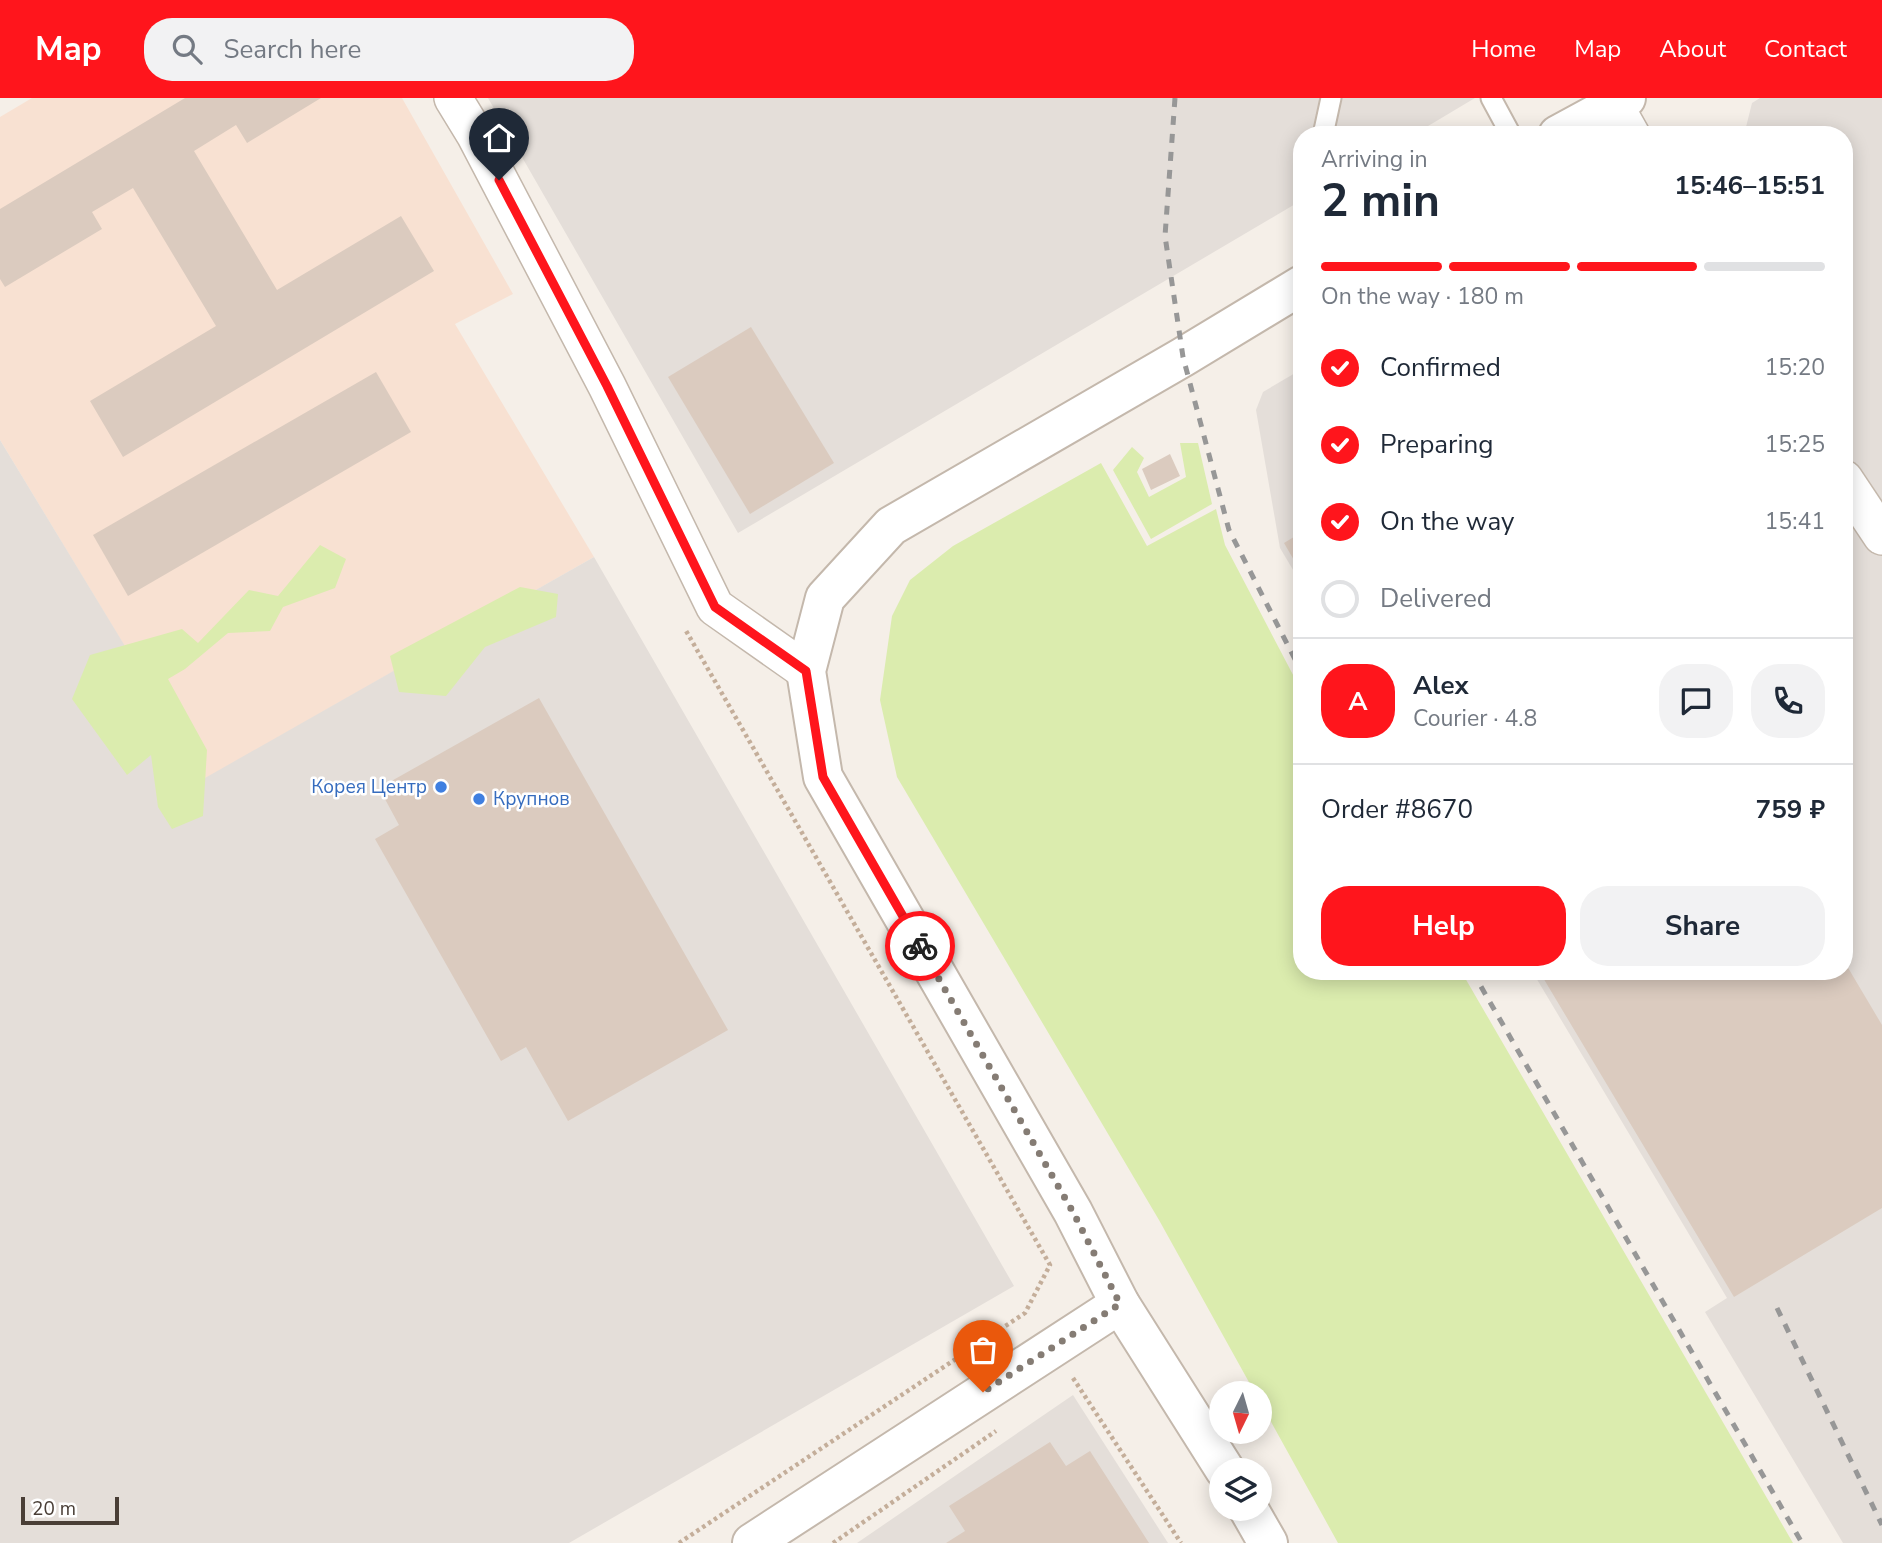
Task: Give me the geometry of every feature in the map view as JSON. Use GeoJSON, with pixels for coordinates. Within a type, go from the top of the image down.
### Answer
{"type":"FeatureCollection","features":[{"type":"Feature","properties":{"kind":"street"},"geometry":{"type":"LineString","coordinates":[[453,98],[475,134],[594,362],[715,607],[806,671]]}},
{"type":"Feature","properties":{"kind":"street"},"geometry":{"type":"LineString","coordinates":[[1585,126],[1624,113]]}},
{"type":"Feature","properties":{"kind":"street"},"geometry":{"type":"LineString","coordinates":[[1217,1458],[1120,1304],[1073,1212],[823,777],[806,671],[825,598],[891,526],[1293,290]]}},
{"type":"Feature","properties":{"kind":"street"},"geometry":{"type":"LineString","coordinates":[[1853,493],[1882,537]]}},
{"type":"Feature","properties":{"kind":"street"},"geometry":{"type":"LineString","coordinates":[[752,1543],[1120,1304]]}},
{"type":"Feature","properties":{"kind":"street"},"geometry":{"type":"LineString","coordinates":[[1255,1521],[1268,1543]]}},
{"type":"Feature","properties":{"kind":"lane"},"geometry":{"type":"LineString","coordinates":[[1325,126],[1331,98]]}},
{"type":"Feature","properties":{"kind":"lane"},"geometry":{"type":"LineString","coordinates":[[1491,98],[1506,126]]}},
{"type":"Feature","properties":{"kind":"path"},"geometry":{"type":"LineString","coordinates":[[679,1543],[1025,1313],[1050,1265],[680,619]]}},
{"type":"Feature","properties":{"kind":"path"},"geometry":{"type":"LineString","coordinates":[[1063,1385],[1074,1377],[1181,1543]]}},
{"type":"Feature","properties":{"kind":"path"},"geometry":{"type":"LineString","coordinates":[[833,1543],[1005,1424]]}},
{"type":"Feature","properties":{"kind":"shaded area"},"geometry":{"type":"Polygon","coordinates":[[[32,98],[402,98],[513,294],[455,324],[594,557],[205,779],[0,440],[0,117],[32,98]]]}},
{"type":"Feature","properties":{"kind":"shaded area"},"geometry":{"type":"Polygon","coordinates":[[[488,98],[1475,98],[1428,126],[1293,126],[1293,205],[738,533],[488,98]]]}},
{"type":"Feature","properties":{"kind":"shaded area"},"geometry":{"type":"Polygon","coordinates":[[[1760,98],[1882,98],[1882,1543],[1843,1543],[1705,1312],[1727,1298],[1537,980],[1853,980],[1853,126],[1746,126],[1752,103],[1760,98]]]}},
{"type":"Feature","properties":{"kind":"shaded area"},"geometry":{"type":"Polygon","coordinates":[[[1293,374],[1293,570],[1280,548],[1256,410],[1263,392],[1293,374]]]}},
{"type":"Feature","properties":{"kind":"shaded area"},"geometry":{"type":"Polygon","coordinates":[[[0,440],[205,778],[594,557],[1014,1286],[569,1543],[0,1543],[0,440]]]}},
{"type":"Feature","properties":{"kind":"shaded area"},"geometry":{"type":"Polygon","coordinates":[[[1073,1395],[1168,1543],[857,1543],[1073,1395]]]}},
{"type":"Feature","properties":{"kind":"green space"},"geometry":{"type":"Polygon","coordinates":[[[1180,443],[1198,443],[1212,504],[1151,539],[1113,470],[1132,447],[1144,458],[1137,472],[1149,497],[1186,477],[1180,443]]]}},
{"type":"Feature","properties":{"kind":"green space"},"geometry":{"type":"Polygon","coordinates":[[[1101,463],[1147,546],[1216,509],[1225,545],[1293,675],[1293,980],[1466,980],[1793,1543],[1338,1543],[1272,1424],[1272,1381],[1248,1381],[1159,1220],[897,777],[880,700],[892,616],[910,580],[953,546],[1101,463]]]}},
{"type":"Feature","properties":{"kind":"green space"},"geometry":{"type":"Polygon","coordinates":[[[320,545],[346,559],[335,588],[283,607],[270,631],[228,633],[185,669],[168,679],[207,750],[203,816],[172,829],[158,807],[151,755],[127,775],[72,699],[90,655],[182,629],[198,643],[249,590],[278,596],[320,545]]]}},
{"type":"Feature","properties":{"kind":"green space"},"geometry":{"type":"Polygon","coordinates":[[[520,587],[558,594],[556,617],[485,647],[446,696],[399,692],[390,656],[520,587]]]}},
{"type":"Feature","properties":{"kind":"building"},"geometry":{"type":"Polygon","coordinates":[[[185,98],[321,98],[247,143],[236,125],[194,151],[277,290],[401,216],[434,271],[123,457],[90,401],[216,326],[133,188],[92,212],[102,229],[5,287],[0,279],[0,209],[185,98]]]}},
{"type":"Feature","properties":{"kind":"building"},"geometry":{"type":"Polygon","coordinates":[[[751,327],[834,463],[750,514],[668,377],[751,327]]]}},
{"type":"Feature","properties":{"kind":"building"},"geometry":{"type":"Polygon","coordinates":[[[376,372],[411,432],[128,596],[93,535],[376,372]]]}},
{"type":"Feature","properties":{"kind":"building"},"geometry":{"type":"Polygon","coordinates":[[[1170,454],[1180,476],[1151,490],[1142,469],[1170,454]]]}},
{"type":"Feature","properties":{"kind":"building"},"geometry":{"type":"Polygon","coordinates":[[[1293,538],[1293,558],[1284,543],[1293,538]]]}},
{"type":"Feature","properties":{"kind":"building"},"geometry":{"type":"Polygon","coordinates":[[[539,698],[728,1030],[568,1121],[526,1047],[501,1061],[375,839],[399,825],[379,788],[539,698]]]}},
{"type":"Feature","properties":{"kind":"building"},"geometry":{"type":"Polygon","coordinates":[[[1853,976],[1882,1025],[1882,1208],[1734,1297],[1544,980],[1853,980],[1853,976]]]}},
{"type":"Feature","properties":{"kind":"building"},"geometry":{"type":"Polygon","coordinates":[[[1050,1442],[1066,1466],[1090,1451],[1149,1543],[946,1543],[965,1531],[949,1506],[1050,1442]]]}},
{"type":"Feature","properties":{"kind":"railway"},"geometry":{"type":"LineString","coordinates":[[1175,98],[1165,236],[1183,357],[1229,530],[1293,655]]}},
{"type":"Feature","properties":{"kind":"railway"},"geometry":{"type":"LineString","coordinates":[[1477,980],[1802,1543]]}},
{"type":"Feature","properties":{"kind":"railway"},"geometry":{"type":"LineString","coordinates":[[1777,1308],[1882,1525]]}},
{"type":"Feature","properties":{"kind":"way so far"},"geometry":{"type":"LineString","coordinates":[[920,946],[1073,1212],[1120,1304],[983,1392]]}},
{"type":"Feature","properties":{"kind":"place","name":"Корея Центр"},"geometry":{"type":"Point","coordinates":[441,787]}},
{"type":"Feature","properties":{"kind":"place","name":"Крупнов"},"geometry":{"type":"Point","coordinates":[479,799]}},
{"type":"Feature","properties":{"kind":"route"},"geometry":{"type":"LineString","coordinates":[[499,180],[607,386],[715,607],[806,671],[823,777],[920,946]]}}]}
